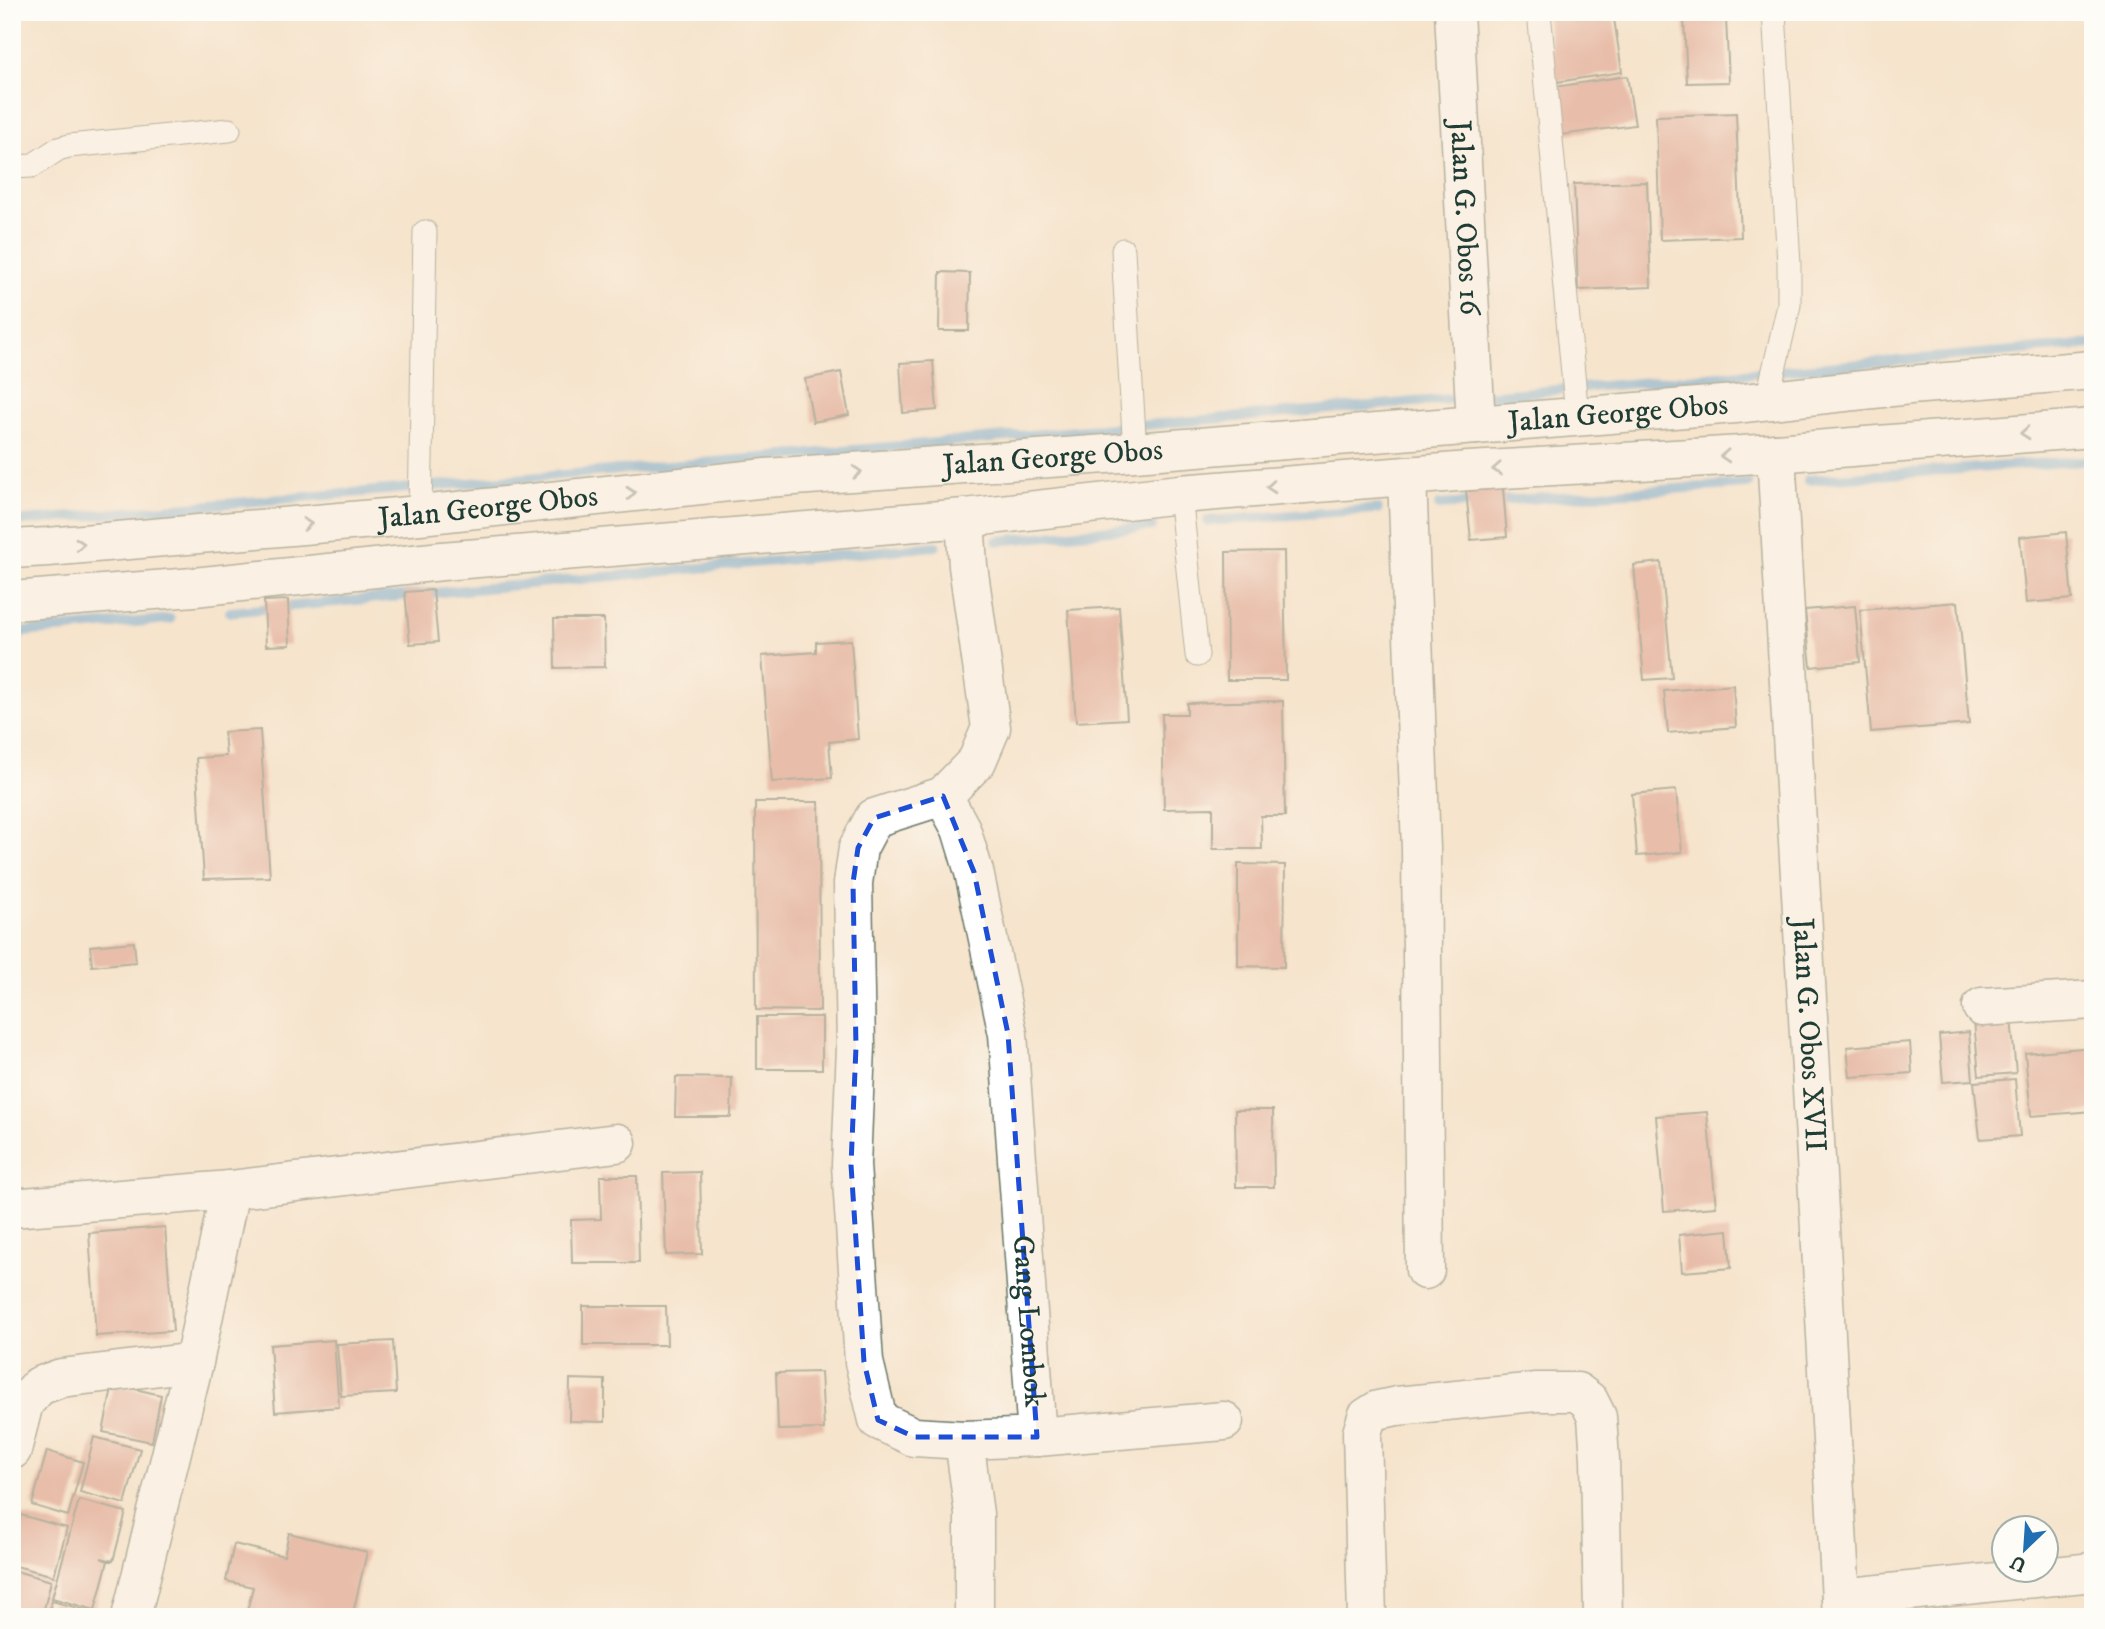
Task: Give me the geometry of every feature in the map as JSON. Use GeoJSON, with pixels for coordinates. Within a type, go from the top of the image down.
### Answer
{"type":"FeatureCollection","features":[{"type":"Feature","properties":{"kind":"street","name":"Jalan G. Obos 16"},"geometry":{"type":"LineString","coordinates":[[1454,12],[1476,425]]}},
{"type":"Feature","properties":{"kind":"street","name":"Jalan George Obos"},"geometry":{"type":"LineString","coordinates":[[12,548],[420,515],[766,478],[1476,425],[2093,370]]}},
{"type":"Feature","properties":{"kind":"street","name":"Jalan George Obos"},"geometry":{"type":"LineString","coordinates":[[12,601],[194,587],[442,561],[965,518],[1180,494],[2093,428]]}},
{"type":"Feature","properties":{"kind":"street","name":"Jalan G. Obos XVII"},"geometry":{"type":"LineString","coordinates":[[1776,453],[1841,1607]]}},
{"type":"Feature","properties":{"kind":"street"},"geometry":{"type":"LineString","coordinates":[[1407,476],[1421,849],[1425,1269]]}},
{"type":"Feature","properties":{"kind":"street"},"geometry":{"type":"LineString","coordinates":[[943,796],[977,761],[991,728],[968,566],[965,518]]}},
{"type":"Feature","properties":{"kind":"street","name":"Gang Lombok"},"geometry":{"type":"LineString","coordinates":[[943,796],[961,830],[974,872],[1008,1034],[1037,1437],[964,1440],[914,1437],[878,1420],[864,1362],[851,1165],[856,1047],[853,883],[858,848],[874,818],[943,796]]}},
{"type":"Feature","properties":{"kind":"street"},"geometry":{"type":"LineString","coordinates":[[1982,1007],[2093,1000]]}},
{"type":"Feature","properties":{"kind":"street"},"geometry":{"type":"LineString","coordinates":[[12,1208],[230,1190],[617,1143]]}},
{"type":"Feature","properties":{"kind":"street"},"geometry":{"type":"LineString","coordinates":[[131,1617],[194,1362],[230,1190]]}},
{"type":"Feature","properties":{"kind":"street"},"geometry":{"type":"LineString","coordinates":[[12,1450],[24,1403],[39,1386],[61,1378],[194,1362]]}},
{"type":"Feature","properties":{"kind":"street"},"geometry":{"type":"LineString","coordinates":[[1367,1617],[1363,1433],[1367,1417],[1378,1410],[1397,1406],[1536,1392],[1577,1392],[1589,1401],[1597,1417],[1603,1617]]}},
{"type":"Feature","properties":{"kind":"street"},"geometry":{"type":"LineString","coordinates":[[1037,1437],[1224,1421]]}},
{"type":"Feature","properties":{"kind":"street"},"geometry":{"type":"LineString","coordinates":[[964,1440],[974,1514],[974,1617]]}},
{"type":"Feature","properties":{"kind":"street"},"geometry":{"type":"LineString","coordinates":[[1841,1607],[2093,1572]]}},
{"type":"Feature","properties":{"kind":"lane"},"geometry":{"type":"LineString","coordinates":[[1539,12],[1577,416]]}},
{"type":"Feature","properties":{"kind":"lane"},"geometry":{"type":"LineString","coordinates":[[1767,400],[1788,305],[1788,250],[1774,12]]}},
{"type":"Feature","properties":{"kind":"lane"},"geometry":{"type":"LineString","coordinates":[[12,167],[32,166],[58,149],[69,146],[229,130]]}},
{"type":"Feature","properties":{"kind":"lane"},"geometry":{"type":"LineString","coordinates":[[420,515],[425,232]]}},
{"type":"Feature","properties":{"kind":"lane"},"geometry":{"type":"LineString","coordinates":[[1123,250],[1135,452]]}},
{"type":"Feature","properties":{"kind":"lane"},"geometry":{"type":"LineString","coordinates":[[1180,494],[1196,655]]}},
{"type":"Feature","properties":{"kind":"highlighted area"},"geometry":{"type":"Polygon","coordinates":[[[943,796],[974,872],[1008,1034],[1037,1437],[914,1437],[878,1420],[864,1362],[851,1165],[856,1047],[853,883],[858,848],[874,818],[943,796]]]}},
{"type":"Feature","properties":{"kind":"building"},"geometry":{"type":"Polygon","coordinates":[[[1546,12],[1613,12],[1622,72],[1557,82],[1546,12]]]}},
{"type":"Feature","properties":{"kind":"building"},"geometry":{"type":"Polygon","coordinates":[[[1726,19],[1729,82],[1687,83],[1684,20],[1726,19]]]}},
{"type":"Feature","properties":{"kind":"building"},"geometry":{"type":"Polygon","coordinates":[[[1627,76],[1635,125],[1561,135],[1554,87],[1627,76]]]}},
{"type":"Feature","properties":{"kind":"building"},"geometry":{"type":"Polygon","coordinates":[[[1736,113],[1741,237],[1660,240],[1656,116],[1736,113]]]}},
{"type":"Feature","properties":{"kind":"building"},"geometry":{"type":"Polygon","coordinates":[[[1647,182],[1651,287],[1578,290],[1574,184],[1647,182]]]}},
{"type":"Feature","properties":{"kind":"building"},"geometry":{"type":"Polygon","coordinates":[[[940,272],[970,273],[969,331],[939,331],[940,272]]]}},
{"type":"Feature","properties":{"kind":"building"},"geometry":{"type":"Polygon","coordinates":[[[933,361],[937,410],[903,413],[900,363],[933,361]]]}},
{"type":"Feature","properties":{"kind":"building"},"geometry":{"type":"Polygon","coordinates":[[[841,372],[849,415],[813,422],[805,379],[841,372]]]}},
{"type":"Feature","properties":{"kind":"building"},"geometry":{"type":"Polygon","coordinates":[[[1503,488],[1507,537],[1471,540],[1466,491],[1503,488]]]}},
{"type":"Feature","properties":{"kind":"building"},"geometry":{"type":"Polygon","coordinates":[[[2066,532],[2072,599],[2026,603],[2020,537],[2066,532]]]}},
{"type":"Feature","properties":{"kind":"building"},"geometry":{"type":"Polygon","coordinates":[[[1284,551],[1286,680],[1227,680],[1226,552],[1284,551]]]}},
{"type":"Feature","properties":{"kind":"building"},"geometry":{"type":"Polygon","coordinates":[[[1661,562],[1672,678],[1644,680],[1634,565],[1661,562]]]}},
{"type":"Feature","properties":{"kind":"building"},"geometry":{"type":"Polygon","coordinates":[[[433,590],[438,642],[410,644],[405,592],[433,590]]]}},
{"type":"Feature","properties":{"kind":"building"},"geometry":{"type":"Polygon","coordinates":[[[288,600],[290,645],[266,646],[264,601],[288,600]]]}},
{"type":"Feature","properties":{"kind":"building"},"geometry":{"type":"Polygon","coordinates":[[[1958,602],[1969,724],[1871,732],[1860,610],[1958,602]]]}},
{"type":"Feature","properties":{"kind":"building"},"geometry":{"type":"Polygon","coordinates":[[[1855,606],[1860,662],[1811,667],[1805,610],[1855,606]]]}},
{"type":"Feature","properties":{"kind":"building"},"geometry":{"type":"Polygon","coordinates":[[[1119,607],[1127,719],[1076,722],[1068,610],[1119,607]]]}},
{"type":"Feature","properties":{"kind":"building"},"geometry":{"type":"Polygon","coordinates":[[[554,619],[604,619],[605,667],[555,668],[554,619]]]}},
{"type":"Feature","properties":{"kind":"building"},"geometry":{"type":"Polygon","coordinates":[[[851,640],[858,739],[829,742],[832,778],[772,782],[762,656],[816,652],[816,642],[851,640]]]}},
{"type":"Feature","properties":{"kind":"building"},"geometry":{"type":"Polygon","coordinates":[[[1733,685],[1736,727],[1668,733],[1664,691],[1733,685]]]}},
{"type":"Feature","properties":{"kind":"building"},"geometry":{"type":"Polygon","coordinates":[[[1283,701],[1285,816],[1261,816],[1262,849],[1213,849],[1213,808],[1164,809],[1162,714],[1187,714],[1187,703],[1283,701]]]}},
{"type":"Feature","properties":{"kind":"building"},"geometry":{"type":"Polygon","coordinates":[[[260,730],[270,877],[204,879],[196,758],[226,756],[224,732],[260,730]]]}},
{"type":"Feature","properties":{"kind":"building"},"geometry":{"type":"Polygon","coordinates":[[[1676,790],[1682,852],[1637,856],[1632,794],[1676,790]]]}},
{"type":"Feature","properties":{"kind":"building"},"geometry":{"type":"Polygon","coordinates":[[[755,802],[819,802],[820,1011],[756,1010],[755,802]]]}},
{"type":"Feature","properties":{"kind":"building"},"geometry":{"type":"Polygon","coordinates":[[[1238,864],[1285,865],[1284,967],[1238,966],[1238,864]]]}},
{"type":"Feature","properties":{"kind":"building"},"geometry":{"type":"Polygon","coordinates":[[[134,942],[136,962],[92,966],[90,946],[134,942]]]}},
{"type":"Feature","properties":{"kind":"building"},"geometry":{"type":"Polygon","coordinates":[[[757,1017],[822,1017],[822,1069],[757,1069],[757,1017]]]}},
{"type":"Feature","properties":{"kind":"building"},"geometry":{"type":"Polygon","coordinates":[[[2011,1018],[2016,1073],[1979,1076],[1974,1021],[2011,1018]]]}},
{"type":"Feature","properties":{"kind":"building"},"geometry":{"type":"Polygon","coordinates":[[[1969,1032],[1973,1080],[1943,1082],[1939,1035],[1969,1032]]]}},
{"type":"Feature","properties":{"kind":"building"},"geometry":{"type":"Polygon","coordinates":[[[1910,1042],[1912,1073],[1850,1077],[1847,1047],[1910,1042]]]}},
{"type":"Feature","properties":{"kind":"building"},"geometry":{"type":"Polygon","coordinates":[[[2093,1047],[2093,1111],[2031,1116],[2025,1053],[2093,1047]]]}},
{"type":"Feature","properties":{"kind":"building"},"geometry":{"type":"Polygon","coordinates":[[[676,1077],[732,1078],[731,1117],[675,1117],[676,1077]]]}},
{"type":"Feature","properties":{"kind":"building"},"geometry":{"type":"Polygon","coordinates":[[[2015,1079],[2020,1136],[1980,1139],[1974,1082],[2015,1079]]]}},
{"type":"Feature","properties":{"kind":"building"},"geometry":{"type":"Polygon","coordinates":[[[1235,1110],[1273,1110],[1274,1187],[1236,1187],[1235,1110]]]}},
{"type":"Feature","properties":{"kind":"building"},"geometry":{"type":"Polygon","coordinates":[[[1707,1112],[1716,1207],[1664,1211],[1656,1116],[1707,1112]]]}},
{"type":"Feature","properties":{"kind":"building"},"geometry":{"type":"Polygon","coordinates":[[[700,1172],[702,1254],[666,1255],[663,1173],[700,1172]]]}},
{"type":"Feature","properties":{"kind":"building"},"geometry":{"type":"Polygon","coordinates":[[[600,1176],[637,1176],[639,1263],[572,1263],[571,1220],[601,1219],[600,1176]]]}},
{"type":"Feature","properties":{"kind":"building"},"geometry":{"type":"Polygon","coordinates":[[[165,1227],[173,1331],[96,1336],[89,1233],[165,1227]]]}},
{"type":"Feature","properties":{"kind":"building"},"geometry":{"type":"Polygon","coordinates":[[[1728,1230],[1731,1268],[1682,1272],[1679,1235],[1728,1230]]]}},
{"type":"Feature","properties":{"kind":"building"},"geometry":{"type":"Polygon","coordinates":[[[583,1306],[666,1306],[667,1345],[583,1345],[583,1306]]]}},
{"type":"Feature","properties":{"kind":"building"},"geometry":{"type":"Polygon","coordinates":[[[334,1340],[339,1407],[275,1412],[270,1345],[334,1340]]]}},
{"type":"Feature","properties":{"kind":"building"},"geometry":{"type":"Polygon","coordinates":[[[393,1341],[396,1393],[341,1396],[337,1344],[393,1341]]]}},
{"type":"Feature","properties":{"kind":"building"},"geometry":{"type":"Polygon","coordinates":[[[821,1372],[824,1429],[778,1430],[776,1373],[821,1372]]]}},
{"type":"Feature","properties":{"kind":"building"},"geometry":{"type":"Polygon","coordinates":[[[570,1379],[605,1380],[605,1422],[569,1421],[570,1379]]]}},
{"type":"Feature","properties":{"kind":"building"},"geometry":{"type":"Polygon","coordinates":[[[113,1384],[161,1395],[152,1442],[103,1432],[113,1384]]]}},
{"type":"Feature","properties":{"kind":"building"},"geometry":{"type":"Polygon","coordinates":[[[94,1437],[140,1449],[125,1504],[80,1492],[94,1437]]]}},
{"type":"Feature","properties":{"kind":"building"},"geometry":{"type":"Polygon","coordinates":[[[47,1451],[83,1462],[68,1516],[32,1505],[47,1451]]]}},
{"type":"Feature","properties":{"kind":"building"},"geometry":{"type":"Polygon","coordinates":[[[79,1500],[126,1512],[113,1561],[101,1558],[108,1561],[95,1610],[52,1598],[79,1500]]]}},
{"type":"Feature","properties":{"kind":"building"},"geometry":{"type":"Polygon","coordinates":[[[21,1515],[67,1528],[54,1576],[12,1565],[12,1547],[21,1515]]]}},
{"type":"Feature","properties":{"kind":"building"},"geometry":{"type":"Polygon","coordinates":[[[289,1533],[367,1552],[352,1617],[246,1615],[253,1587],[226,1581],[234,1544],[284,1556],[289,1533]]]}},
{"type":"Feature","properties":{"kind":"building"},"geometry":{"type":"Polygon","coordinates":[[[12,1570],[51,1581],[42,1617],[12,1617],[12,1570]]]}},
{"type":"Feature","properties":{"kind":"building"},"geometry":{"type":"Polygon","coordinates":[[[52,1601],[101,1614],[100,1617],[47,1617],[52,1601]]]}},
{"type":"Feature","properties":{"kind":"waterway"},"geometry":{"type":"LineString","coordinates":[[12,522],[2093,344]]}},
{"type":"Feature","properties":{"kind":"waterway"},"geometry":{"type":"LineString","coordinates":[[1808,480],[2093,460]]}},
{"type":"Feature","properties":{"kind":"waterway"},"geometry":{"type":"LineString","coordinates":[[1439,505],[1748,484]]}},
{"type":"Feature","properties":{"kind":"waterway"},"geometry":{"type":"LineString","coordinates":[[1208,521],[1378,509]]}},
{"type":"Feature","properties":{"kind":"waterway"},"geometry":{"type":"LineString","coordinates":[[997,541],[1152,526]]}},
{"type":"Feature","properties":{"kind":"waterway"},"geometry":{"type":"LineString","coordinates":[[230,612],[936,546]]}},
{"type":"Feature","properties":{"kind":"waterway"},"geometry":{"type":"LineString","coordinates":[[12,633],[170,619]]}}]}
